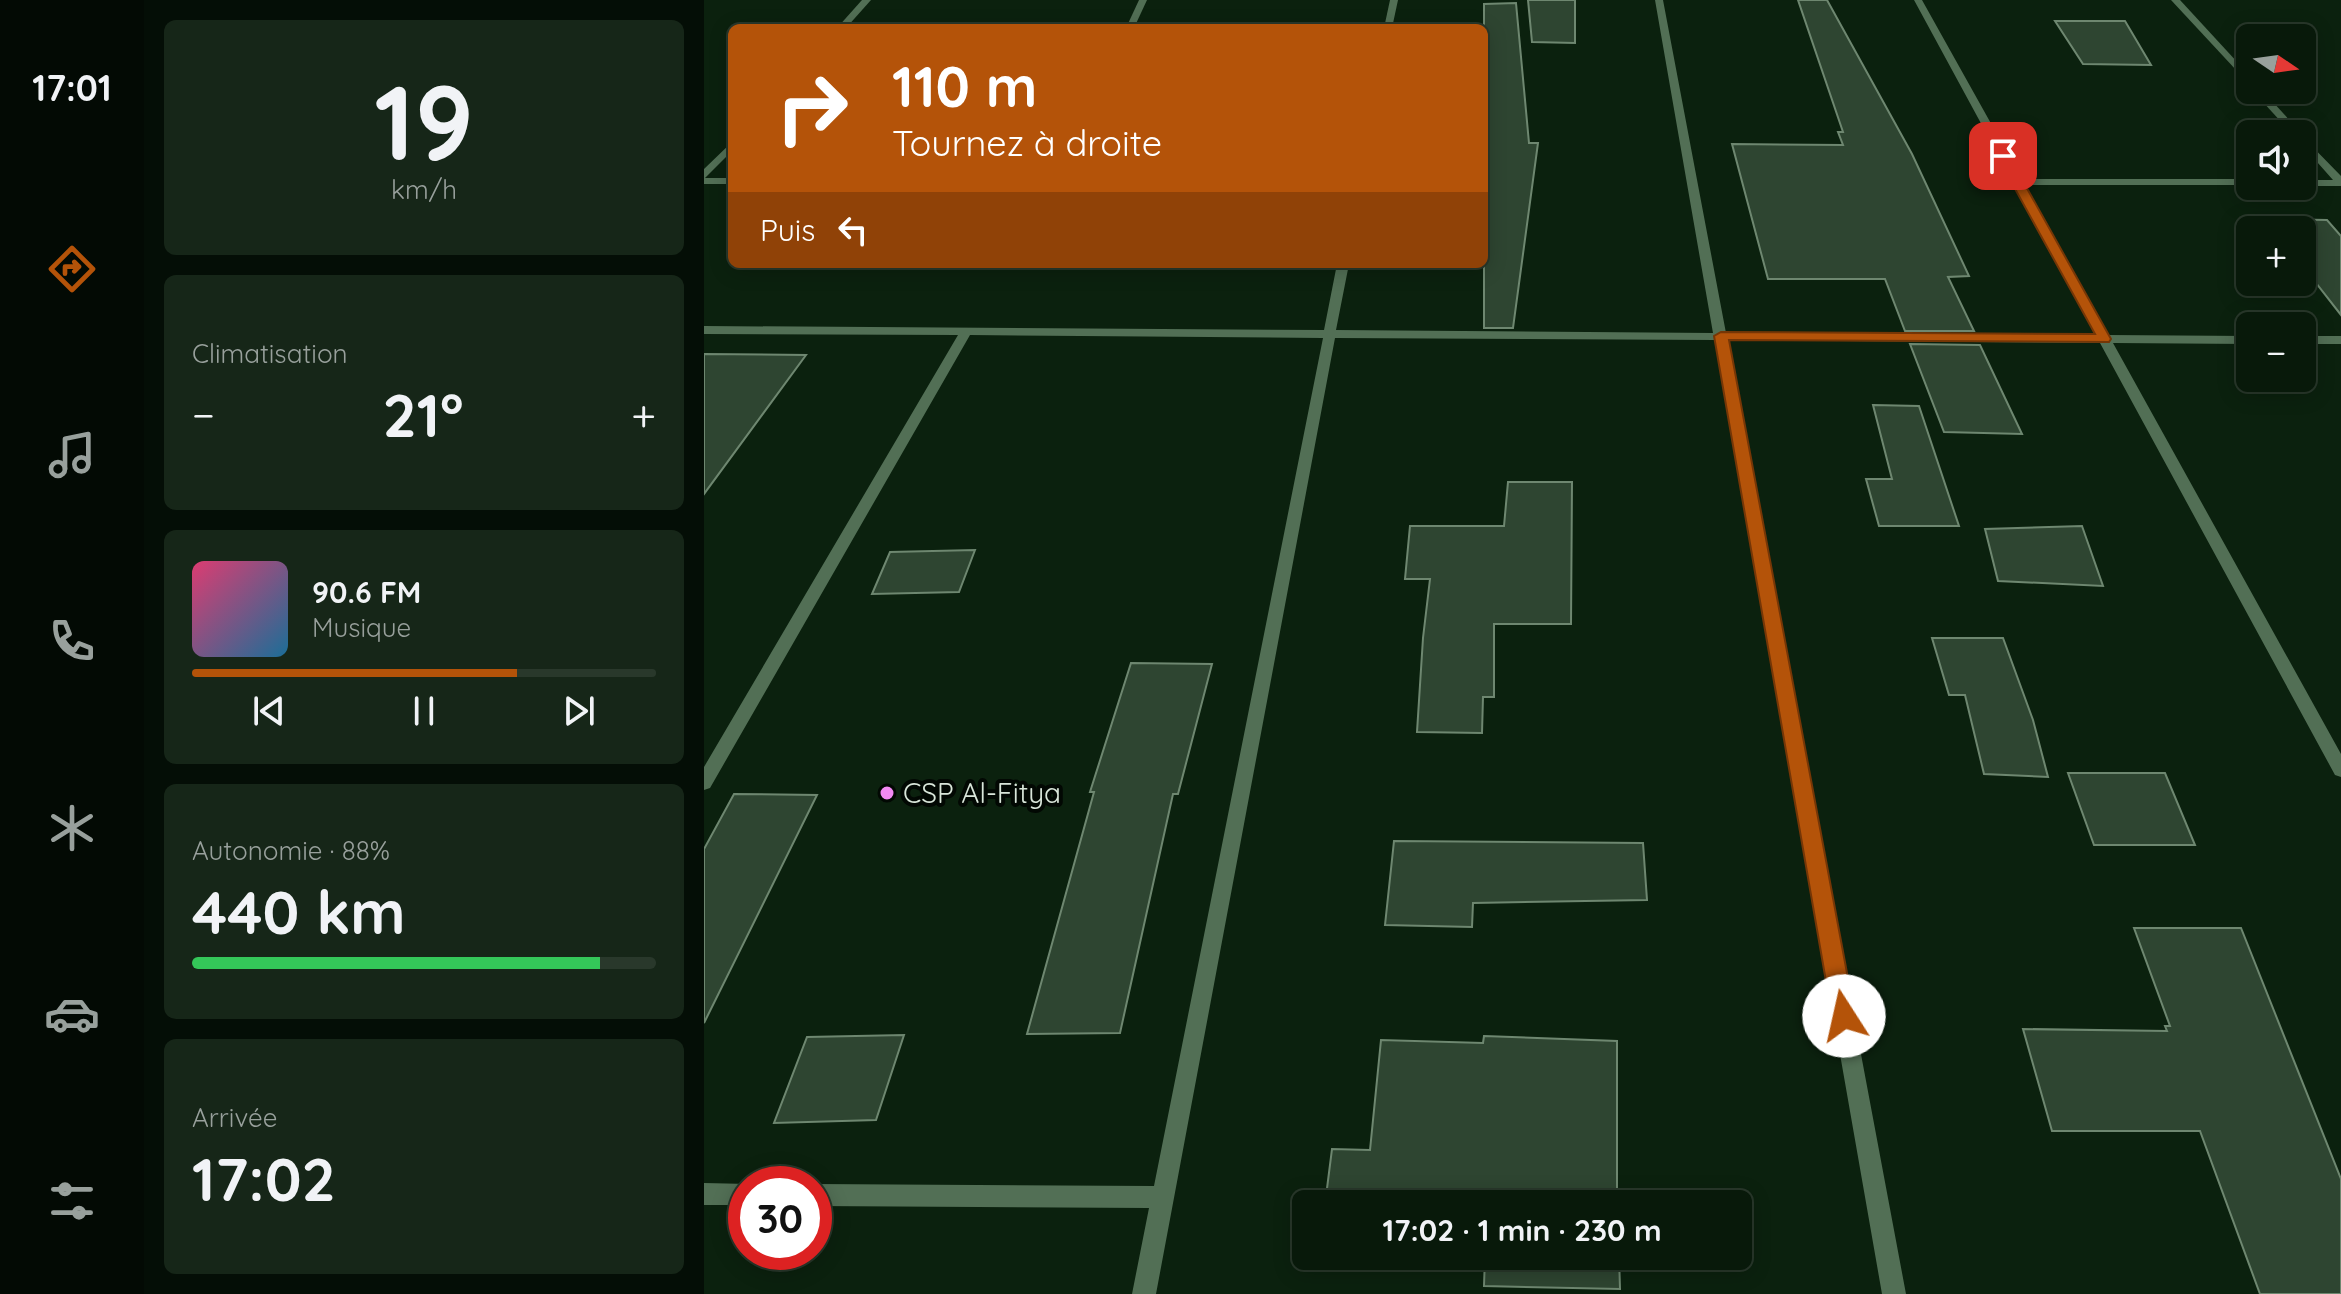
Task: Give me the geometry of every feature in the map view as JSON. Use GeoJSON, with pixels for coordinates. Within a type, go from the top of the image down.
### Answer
{"type":"FeatureCollection","features":[{"type":"Feature","properties":{"kind":"street"},"geometry":{"type":"LineString","coordinates":[[845,24],[867,0]]}},
{"type":"Feature","properties":{"kind":"street"},"geometry":{"type":"LineString","coordinates":[[1132,24],[1143,0]]}},
{"type":"Feature","properties":{"kind":"street"},"geometry":{"type":"LineString","coordinates":[[1389,24],[1394,0]]}},
{"type":"Feature","properties":{"kind":"street"},"geometry":{"type":"LineString","coordinates":[[1659,0],[1894,1294]]}},
{"type":"Feature","properties":{"kind":"street"},"geometry":{"type":"LineString","coordinates":[[1918,0],[2341,770]]}},
{"type":"Feature","properties":{"kind":"street"},"geometry":{"type":"LineString","coordinates":[[2175,0],[2236,67]]}},
{"type":"Feature","properties":{"kind":"street"},"geometry":{"type":"LineString","coordinates":[[2270,104],[2284,120]]}},
{"type":"Feature","properties":{"kind":"street"},"geometry":{"type":"LineString","coordinates":[[704,178],[728,150]]}},
{"type":"Feature","properties":{"kind":"street"},"geometry":{"type":"LineString","coordinates":[[2316,154],[2341,182]]}},
{"type":"Feature","properties":{"kind":"street"},"geometry":{"type":"LineString","coordinates":[[704,178],[728,181]]}},
{"type":"Feature","properties":{"kind":"street"},"geometry":{"type":"LineString","coordinates":[[2017,182],[2236,182]]}},
{"type":"Feature","properties":{"kind":"street"},"geometry":{"type":"LineString","coordinates":[[2316,183],[2341,182]]}},
{"type":"Feature","properties":{"kind":"street"},"geometry":{"type":"LineString","coordinates":[[1144,1294],[1342,268]]}},
{"type":"Feature","properties":{"kind":"street"},"geometry":{"type":"LineString","coordinates":[[704,330],[2236,340]]}},
{"type":"Feature","properties":{"kind":"street"},"geometry":{"type":"LineString","coordinates":[[704,783],[966,332]]}},
{"type":"Feature","properties":{"kind":"street"},"geometry":{"type":"LineString","coordinates":[[2316,340],[2341,340]]}},
{"type":"Feature","properties":{"kind":"street"},"geometry":{"type":"LineString","coordinates":[[704,1194],[728,1194]]}},
{"type":"Feature","properties":{"kind":"street"},"geometry":{"type":"LineString","coordinates":[[832,1195],[1163,1197]]}},
{"type":"Feature","properties":{"kind":"building"},"geometry":{"type":"Polygon","coordinates":[[[1528,0],[1575,0],[1575,43],[1532,42],[1528,0]]]}},
{"type":"Feature","properties":{"kind":"building"},"geometry":{"type":"Polygon","coordinates":[[[1798,0],[1827,0],[1912,154],[1969,276],[1948,277],[1974,331],[1905,331],[1885,279],[1768,279],[1732,144],[1843,145],[1838,132],[1843,132],[1798,0]]]}},
{"type":"Feature","properties":{"kind":"building"},"geometry":{"type":"Polygon","coordinates":[[[1516,3],[1529,143],[1538,143],[1513,328],[1484,328],[1484,268],[1488,268],[1488,24],[1484,24],[1484,4],[1516,3]]]}},
{"type":"Feature","properties":{"kind":"building"},"geometry":{"type":"Polygon","coordinates":[[[2055,21],[2125,21],[2151,65],[2083,64],[2055,21]]]}},
{"type":"Feature","properties":{"kind":"building"},"geometry":{"type":"Polygon","coordinates":[[[2316,220],[2327,220],[2341,236],[2341,315],[2316,283],[2316,220]]]}},
{"type":"Feature","properties":{"kind":"building"},"geometry":{"type":"Polygon","coordinates":[[[1910,344],[1980,345],[2022,434],[1944,432],[1910,344]]]}},
{"type":"Feature","properties":{"kind":"building"},"geometry":{"type":"Polygon","coordinates":[[[704,354],[806,355],[704,494],[704,354]]]}},
{"type":"Feature","properties":{"kind":"building"},"geometry":{"type":"Polygon","coordinates":[[[1873,405],[1919,406],[1959,526],[1879,526],[1866,479],[1892,479],[1873,405]]]}},
{"type":"Feature","properties":{"kind":"building"},"geometry":{"type":"Polygon","coordinates":[[[1508,482],[1572,482],[1571,624],[1494,624],[1494,697],[1483,697],[1482,733],[1417,732],[1430,579],[1405,579],[1410,526],[1504,526],[1508,482]]]}},
{"type":"Feature","properties":{"kind":"building"},"geometry":{"type":"Polygon","coordinates":[[[2082,526],[2103,586],[1998,581],[1985,529],[2082,526]]]}},
{"type":"Feature","properties":{"kind":"building"},"geometry":{"type":"Polygon","coordinates":[[[975,550],[959,592],[872,594],[890,552],[975,550]]]}},
{"type":"Feature","properties":{"kind":"building"},"geometry":{"type":"Polygon","coordinates":[[[1932,638],[2003,638],[2033,720],[2048,777],[1984,774],[1965,695],[1949,695],[1932,638]]]}},
{"type":"Feature","properties":{"kind":"building"},"geometry":{"type":"Polygon","coordinates":[[[1131,663],[1212,664],[1178,794],[1173,794],[1120,1033],[1027,1034],[1094,792],[1090,792],[1131,663]]]}},
{"type":"Feature","properties":{"kind":"building"},"geometry":{"type":"Polygon","coordinates":[[[2068,773],[2165,773],[2195,845],[2094,845],[2068,773]]]}},
{"type":"Feature","properties":{"kind":"building"},"geometry":{"type":"Polygon","coordinates":[[[734,794],[817,795],[704,1023],[704,849],[734,794]]]}},
{"type":"Feature","properties":{"kind":"building"},"geometry":{"type":"Polygon","coordinates":[[[1394,841],[1643,843],[1647,900],[1473,903],[1472,927],[1385,925],[1394,841]]]}},
{"type":"Feature","properties":{"kind":"building"},"geometry":{"type":"Polygon","coordinates":[[[2134,928],[2241,928],[2341,1179],[2341,1294],[2260,1294],[2200,1131],[2052,1131],[2023,1029],[2167,1031],[2165,1026],[2170,1026],[2134,928]]]}},
{"type":"Feature","properties":{"kind":"building"},"geometry":{"type":"Polygon","coordinates":[[[904,1035],[876,1120],[774,1123],[807,1037],[904,1035]]]}},
{"type":"Feature","properties":{"kind":"building"},"geometry":{"type":"Polygon","coordinates":[[[1484,1036],[1617,1041],[1617,1190],[1327,1190],[1332,1149],[1370,1150],[1381,1040],[1483,1043],[1484,1036]]]}},
{"type":"Feature","properties":{"kind":"building"},"geometry":{"type":"Polygon","coordinates":[[[1485,1270],[1619,1270],[1620,1289],[1484,1286],[1485,1270]]]}},
{"type":"Feature","properties":{"kind":"place","name":"CSP Al-Fitya"},"geometry":{"type":"Point","coordinates":[887,793]}},
{"type":"Feature","properties":{"kind":"route"},"geometry":{"type":"LineString","coordinates":[[1844,1016],[1721,336],[2104,339],[2003,156]]}}]}
